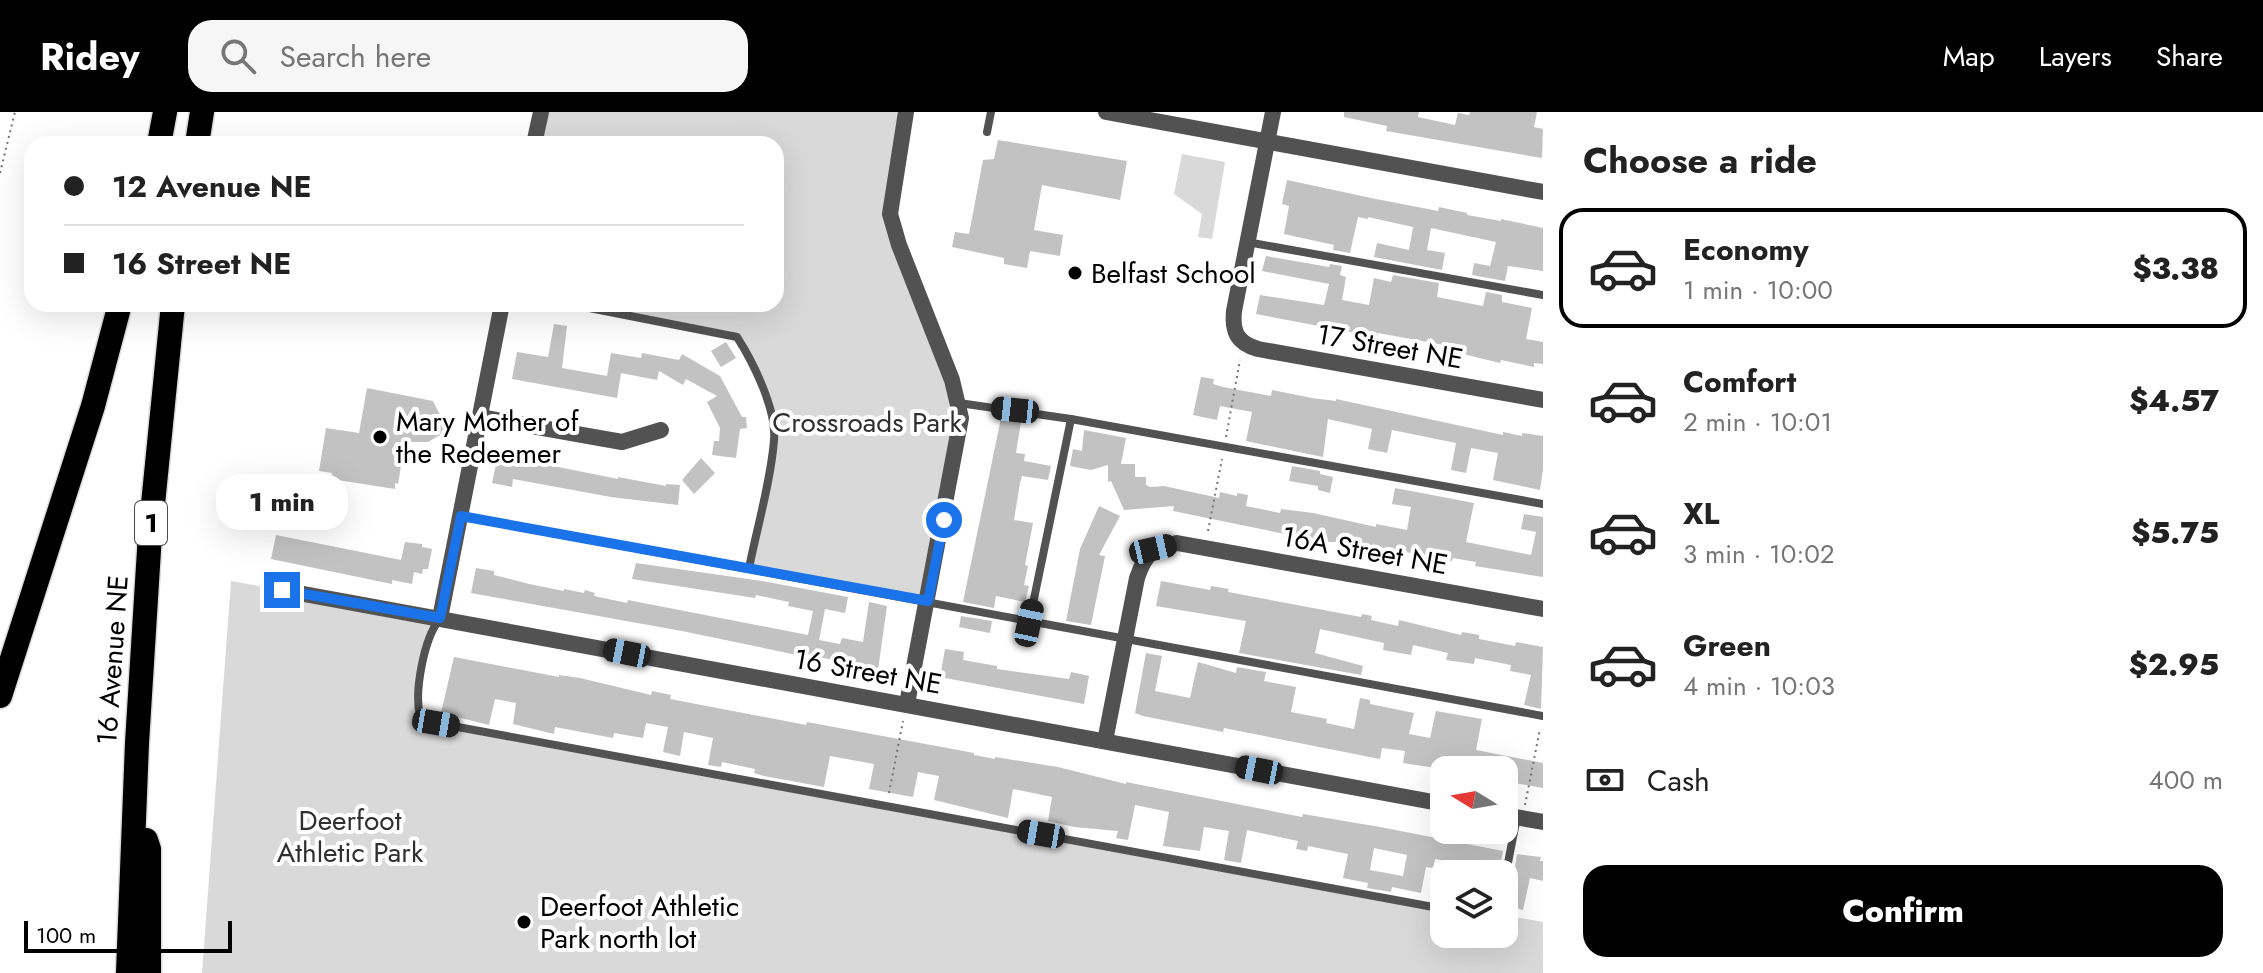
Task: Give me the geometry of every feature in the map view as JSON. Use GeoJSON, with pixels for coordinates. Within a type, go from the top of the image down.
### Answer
{"type":"FeatureCollection","features":[{"type":"Feature","properties":{"kind":"highway"},"geometry":{"type":"LineString","coordinates":[[160,136],[165,112]]}},
{"type":"Feature","properties":{"kind":"highway"},"geometry":{"type":"LineString","coordinates":[[198,136],[202,112]]}},
{"type":"Feature","properties":{"kind":"highway"},"geometry":{"type":"LineString","coordinates":[[0,696],[93,406],[118,312]]}},
{"type":"Feature","properties":{"kind":"highway","name":"16 Avenue NE"},"geometry":{"type":"LineString","coordinates":[[128,973],[150,534],[172,312]]}},
{"type":"Feature","properties":{"kind":"highway"},"geometry":{"type":"LineString","coordinates":[[134,814],[149,849],[149,973]]}},
{"type":"Feature","properties":{"kind":"street"},"geometry":{"type":"LineString","coordinates":[[536,136],[541,112]]}},
{"type":"Feature","properties":{"kind":"street"},"geometry":{"type":"LineString","coordinates":[[906,112],[890,214],[959,403],[959,439],[907,704]]}},
{"type":"Feature","properties":{"kind":"street"},"geometry":{"type":"LineString","coordinates":[[1106,112],[1543,192]]}},
{"type":"Feature","properties":{"kind":"street"},"geometry":{"type":"LineString","coordinates":[[1247,242],[1273,112]]}},
{"type":"Feature","properties":{"kind":"street","name":"17 Street NE"},"geometry":{"type":"LineString","coordinates":[[1247,242],[1234,311],[1234,332],[1243,343],[1258,349],[1543,400]]}},
{"type":"Feature","properties":{"kind":"street"},"geometry":{"type":"LineString","coordinates":[[440,618],[500,312]]}},
{"type":"Feature","properties":{"kind":"street"},"geometry":{"type":"LineString","coordinates":[[480,417],[622,442],[661,430]]}},
{"type":"Feature","properties":{"kind":"street","name":"16A Street NE"},"geometry":{"type":"LineString","coordinates":[[1125,640],[1143,561],[1153,549],[1177,543],[1543,609]]}},
{"type":"Feature","properties":{"kind":"street","name":"16 Street NE"},"geometry":{"type":"LineString","coordinates":[[282,590],[1430,801]]}},
{"type":"Feature","properties":{"kind":"street"},"geometry":{"type":"LineString","coordinates":[[1105,741],[1125,640]]}},
{"type":"Feature","properties":{"kind":"street"},"geometry":{"type":"LineString","coordinates":[[1518,818],[1543,822]]}},
{"type":"Feature","properties":{"kind":"lane"},"geometry":{"type":"LineString","coordinates":[[987,132],[991,112]]}},
{"type":"Feature","properties":{"kind":"lane"},"geometry":{"type":"LineString","coordinates":[[1247,242],[1543,295]]}},
{"type":"Feature","properties":{"kind":"lane"},"geometry":{"type":"LineString","coordinates":[[610,312],[737,337],[751,362],[771,414],[775,440],[749,568]]}},
{"type":"Feature","properties":{"kind":"lane"},"geometry":{"type":"LineString","coordinates":[[959,403],[1071,419],[1543,504]]}},
{"type":"Feature","properties":{"kind":"lane"},"geometry":{"type":"LineString","coordinates":[[1029,623],[1071,419]]}},
{"type":"Feature","properties":{"kind":"lane"},"geometry":{"type":"LineString","coordinates":[[461,516],[1543,716]]}},
{"type":"Feature","properties":{"kind":"lane"},"geometry":{"type":"LineString","coordinates":[[440,618],[431,630],[416,702],[420,715],[427,720],[1430,906]]}},
{"type":"Feature","properties":{"kind":"path"},"geometry":{"type":"LineString","coordinates":[[0,173],[15,112]]}},
{"type":"Feature","properties":{"kind":"path"},"geometry":{"type":"LineString","coordinates":[[886,805],[907,704]]}},
{"type":"Feature","properties":{"kind":"path"},"geometry":{"type":"LineString","coordinates":[[1518,807],[1540,731]]}},
{"type":"Feature","properties":{"kind":"green space","name":"Crossroads Park"},"geometry":{"type":"Polygon","coordinates":[[[541,112],[906,112],[890,198],[959,403],[928,601],[749,568],[775,439],[771,414],[737,337],[610,312],[784,312],[784,136],[536,136],[541,112]]]}},
{"type":"Feature","properties":{"kind":"green space"},"geometry":{"type":"Polygon","coordinates":[[[1182,154],[1225,162],[1212,239],[1198,237],[1202,214],[1174,194],[1182,154]]]}},
{"type":"Feature","properties":{"kind":"green space","name":"Deerfoot Athletic Park"},"geometry":{"type":"Polygon","coordinates":[[[231,581],[440,618],[431,630],[416,702],[427,720],[1430,906],[1430,948],[1518,948],[1518,918],[1543,922],[1543,973],[202,973],[231,581]]]}},
{"type":"Feature","properties":{"kind":"building"},"geometry":{"type":"Polygon","coordinates":[[[1344,112],[1419,112],[1418,117],[1455,125],[1458,113],[1537,112],[1534,127],[1543,129],[1542,158],[1386,131],[1387,126],[1344,117],[1344,112]]]}},
{"type":"Feature","properties":{"kind":"building"},"geometry":{"type":"Polygon","coordinates":[[[998,140],[1127,161],[1120,200],[1042,185],[1034,230],[1063,235],[1060,256],[1030,251],[1027,268],[1004,264],[1004,258],[952,247],[955,232],[969,234],[983,160],[994,159],[998,140]]]}},
{"type":"Feature","properties":{"kind":"building"},"geometry":{"type":"Polygon","coordinates":[[[1287,180],[1438,211],[1439,207],[1543,228],[1543,271],[1508,266],[1505,281],[1472,275],[1474,263],[1490,266],[1496,242],[1431,228],[1427,250],[1445,253],[1442,270],[1374,257],[1377,243],[1409,250],[1413,227],[1368,217],[1358,217],[1350,253],[1333,250],[1334,245],[1284,234],[1289,206],[1282,204],[1287,180]]]}},
{"type":"Feature","properties":{"kind":"building"},"geometry":{"type":"Polygon","coordinates":[[[1266,256],[1329,267],[1330,264],[1342,266],[1340,275],[1346,277],[1342,300],[1369,305],[1374,278],[1391,282],[1393,275],[1439,283],[1437,297],[1483,306],[1486,292],[1502,295],[1502,302],[1532,308],[1526,339],[1543,342],[1543,364],[1534,363],[1534,367],[1501,360],[1500,363],[1443,349],[1444,345],[1378,333],[1377,337],[1256,314],[1260,295],[1324,305],[1329,284],[1262,271],[1266,256]]]}},
{"type":"Feature","properties":{"kind":"building"},"geometry":{"type":"Polygon","coordinates":[[[554,324],[567,326],[562,368],[607,376],[611,353],[641,358],[642,353],[679,360],[682,354],[720,376],[742,417],[746,417],[747,428],[740,429],[736,458],[712,455],[714,441],[719,441],[720,428],[707,402],[717,396],[686,379],[683,385],[659,371],[657,380],[621,373],[617,398],[512,379],[517,352],[548,357],[554,324]]]}},
{"type":"Feature","properties":{"kind":"building"},"geometry":{"type":"Polygon","coordinates":[[[726,342],[736,358],[721,367],[711,351],[726,342]]]}},
{"type":"Feature","properties":{"kind":"building"},"geometry":{"type":"Polygon","coordinates":[[[1201,377],[1214,379],[1213,384],[1223,387],[1271,396],[1272,390],[1336,399],[1503,435],[1503,432],[1543,436],[1540,490],[1493,480],[1498,453],[1471,448],[1466,473],[1451,470],[1456,443],[1392,430],[1387,453],[1368,449],[1372,429],[1328,419],[1323,457],[1246,441],[1252,412],[1220,406],[1217,420],[1193,415],[1201,377]]]}},
{"type":"Feature","properties":{"kind":"building","name":"Mary Mother of the Redeemer"},"geometry":{"type":"Polygon","coordinates":[[[367,388],[433,401],[443,421],[444,428],[440,435],[428,442],[405,442],[395,489],[331,479],[332,473],[319,471],[326,428],[359,433],[367,388]]]}},
{"type":"Feature","properties":{"kind":"building"},"geometry":{"type":"Polygon","coordinates":[[[1001,418],[1021,422],[1016,453],[1025,454],[1024,461],[1051,466],[1048,480],[1022,476],[1020,483],[1014,520],[1033,523],[1025,565],[1028,566],[1024,585],[1029,586],[1025,602],[996,596],[994,608],[963,602],[1001,418]]]}},
{"type":"Feature","properties":{"kind":"building"},"geometry":{"type":"Polygon","coordinates":[[[1084,430],[1126,438],[1121,464],[1135,464],[1135,477],[1146,477],[1146,485],[1150,487],[1164,486],[1219,498],[1220,492],[1248,495],[1246,506],[1280,513],[1281,509],[1313,513],[1376,527],[1376,524],[1407,530],[1411,507],[1392,504],[1395,488],[1474,503],[1466,542],[1531,555],[1536,532],[1521,529],[1524,514],[1543,517],[1543,577],[1475,566],[1476,562],[1453,558],[1452,561],[1337,539],[1337,542],[1328,542],[1305,538],[1304,544],[1289,541],[1290,535],[1173,511],[1174,506],[1124,510],[1111,481],[1108,482],[1108,465],[1091,470],[1070,466],[1073,449],[1082,451],[1084,430]]]}},
{"type":"Feature","properties":{"kind":"building"},"geometry":{"type":"Polygon","coordinates":[[[498,455],[618,479],[680,485],[678,505],[611,497],[513,479],[512,487],[492,483],[498,455]]]}},
{"type":"Feature","properties":{"kind":"building"},"geometry":{"type":"Polygon","coordinates":[[[701,458],[715,473],[694,494],[682,480],[701,458]]]}},
{"type":"Feature","properties":{"kind":"building"},"geometry":{"type":"Polygon","coordinates":[[[1292,466],[1320,471],[1320,474],[1333,477],[1330,493],[1318,490],[1318,486],[1289,481],[1292,466]]]}},
{"type":"Feature","properties":{"kind":"building"},"geometry":{"type":"Polygon","coordinates":[[[1099,506],[1120,516],[1099,555],[1105,556],[1091,625],[1066,621],[1080,549],[1099,506]]]}},
{"type":"Feature","properties":{"kind":"building"},"geometry":{"type":"Polygon","coordinates":[[[276,535],[401,560],[405,542],[432,549],[428,569],[423,569],[422,574],[414,572],[412,584],[392,580],[392,584],[271,559],[276,535]]]}},
{"type":"Feature","properties":{"kind":"building"},"geometry":{"type":"Polygon","coordinates":[[[636,563],[848,597],[845,613],[825,609],[819,640],[840,644],[842,638],[863,642],[869,602],[887,606],[878,670],[797,652],[797,655],[471,593],[476,568],[529,584],[564,591],[584,593],[585,590],[595,593],[594,596],[627,603],[628,600],[808,635],[813,611],[756,595],[755,598],[632,579],[636,563]]]}},
{"type":"Feature","properties":{"kind":"building"},"geometry":{"type":"Polygon","coordinates":[[[1161,581],[1210,590],[1211,586],[1229,589],[1228,592],[1361,617],[1362,614],[1372,616],[1371,620],[1398,626],[1399,620],[1461,635],[1462,632],[1479,635],[1479,639],[1515,646],[1516,642],[1543,647],[1541,709],[1524,705],[1531,675],[1510,671],[1511,665],[1475,658],[1474,664],[1446,660],[1448,653],[1413,645],[1411,655],[1383,650],[1384,643],[1320,629],[1315,653],[1363,666],[1361,675],[1239,653],[1246,621],[1156,606],[1161,581]]]}},
{"type":"Feature","properties":{"kind":"building"},"geometry":{"type":"Polygon","coordinates":[[[961,616],[992,621],[990,633],[959,627],[961,616]]]}},
{"type":"Feature","properties":{"kind":"building"},"geometry":{"type":"Polygon","coordinates":[[[945,649],[964,652],[963,660],[997,666],[997,669],[1069,679],[1071,672],[1089,676],[1084,704],[940,677],[945,649]]]}},
{"type":"Feature","properties":{"kind":"building"},"geometry":{"type":"Polygon","coordinates":[[[1146,653],[1162,656],[1155,691],[1190,698],[1198,662],[1236,673],[1237,667],[1266,672],[1264,681],[1296,687],[1291,712],[1327,719],[1326,723],[1354,729],[1360,698],[1370,700],[1370,704],[1414,713],[1409,734],[1430,738],[1436,711],[1482,719],[1476,750],[1507,756],[1430,756],[1430,767],[1403,763],[1405,751],[1382,748],[1380,759],[1224,728],[1223,732],[1135,713],[1146,653]]]}},
{"type":"Feature","properties":{"kind":"building"},"geometry":{"type":"Polygon","coordinates":[[[454,657],[559,677],[580,678],[651,695],[652,691],[671,695],[670,699],[806,725],[807,722],[995,759],[1058,767],[1126,784],[1302,817],[1303,814],[1380,827],[1430,837],[1430,844],[1467,844],[1503,851],[1501,860],[1430,860],[1421,893],[1392,887],[1391,892],[1367,888],[1368,883],[1343,878],[1348,854],[1308,846],[1307,851],[1296,849],[1298,841],[1247,830],[1241,863],[1224,860],[1229,831],[1204,827],[1200,851],[1163,846],[1169,812],[1135,805],[1128,840],[1116,838],[1118,831],[1048,821],[1052,797],[1013,789],[1008,818],[934,800],[939,776],[918,772],[913,797],[869,789],[874,764],[830,756],[824,787],[764,776],[754,773],[755,769],[722,762],[721,767],[708,765],[713,738],[684,732],[680,756],[663,752],[668,727],[646,723],[643,738],[614,733],[613,738],[555,727],[554,734],[513,724],[516,703],[495,699],[489,725],[441,713],[454,657]],[[1374,848],[1370,870],[1403,876],[1407,855],[1374,848]]]}},
{"type":"Feature","properties":{"kind":"building"},"geometry":{"type":"Polygon","coordinates":[[[1518,758],[1543,763],[1543,788],[1518,784],[1518,758]]]}},
{"type":"Feature","properties":{"kind":"building"},"geometry":{"type":"Polygon","coordinates":[[[1517,854],[1541,857],[1540,861],[1543,861],[1543,881],[1530,878],[1523,910],[1518,909],[1517,854]]]}},
{"type":"Feature","properties":{"kind":"place","name":"Belfast School"},"geometry":{"type":"Point","coordinates":[1075,273]}},
{"type":"Feature","properties":{"kind":"place","name":"Mary Mother of the Redeemer"},"geometry":{"type":"Point","coordinates":[380,437]}},
{"type":"Feature","properties":{"kind":"place","name":"Deerfoot Athletic Park north lot"},"geometry":{"type":"Point","coordinates":[524,922]}},
{"type":"Feature","properties":{"kind":"route"},"geometry":{"type":"LineString","coordinates":[[282,590],[440,618],[461,516],[928,601],[944,520]]}}]}
